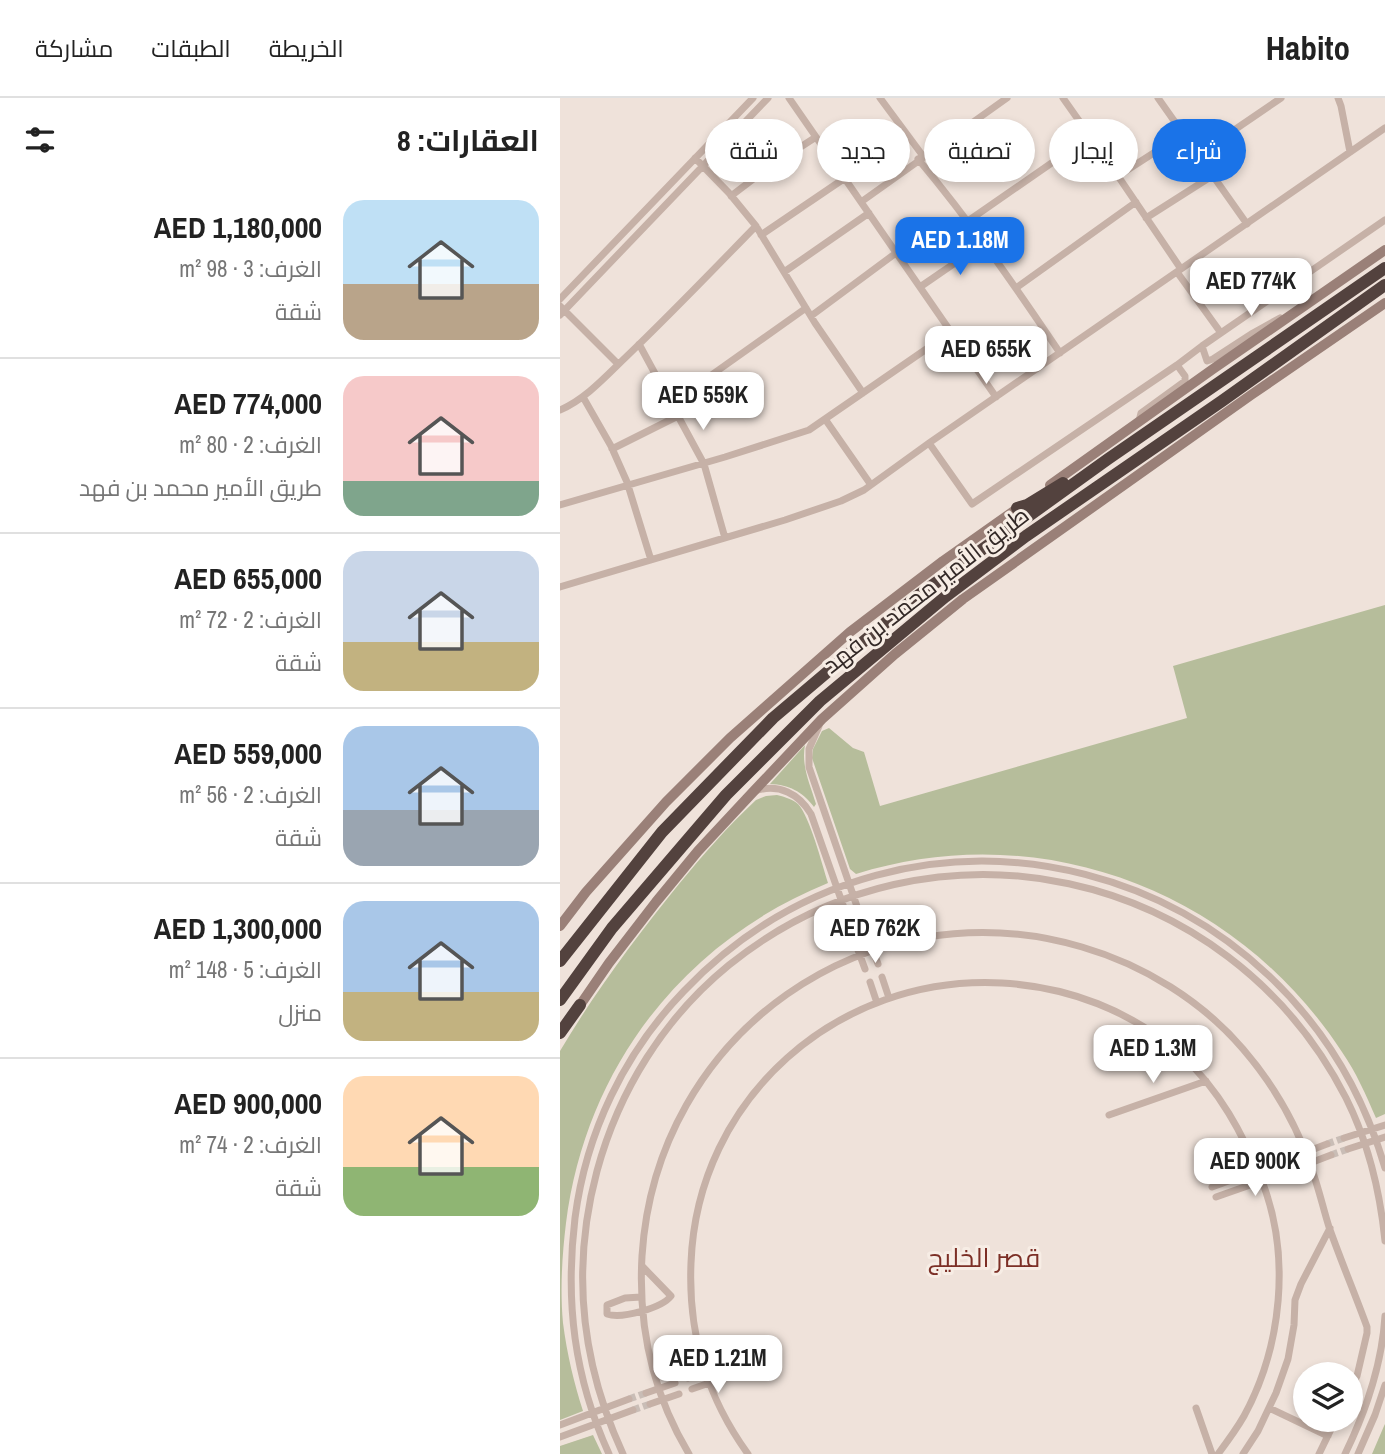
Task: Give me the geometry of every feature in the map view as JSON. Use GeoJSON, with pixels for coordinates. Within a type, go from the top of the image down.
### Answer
{"type":"FeatureCollection","features":[{"type":"Feature","properties":{"kind":"highway","name":"طريق الأمير محمد بن فهد"},"geometry":{"type":"LineString","coordinates":[[560,961],[662,832],[773,718],[916,597],[1385,268]]}},
{"type":"Feature","properties":{"kind":"highway","name":"طريق الأمير محمد بن فهد"},"geometry":{"type":"LineString","coordinates":[[560,1000],[612,928],[718,805],[820,701],[945,597],[1026,536],[1385,285]]}},
{"type":"Feature","properties":{"kind":"highway"},"geometry":{"type":"LineString","coordinates":[[1017,508],[1027,505],[1081,472],[1095,469]]}},
{"type":"Feature","properties":{"kind":"highway"},"geometry":{"type":"LineString","coordinates":[[560,1036],[580,1005]]}},
{"type":"Feature","properties":{"kind":"main road"},"geometry":{"type":"LineString","coordinates":[[560,926],[586,892],[666,802],[730,738],[850,632],[1017,508],[1385,250]]}},
{"type":"Feature","properties":{"kind":"main road"},"geometry":{"type":"LineString","coordinates":[[580,1005],[656,902],[698,851],[822,719],[895,654],[963,599],[1385,303]]}},
{"type":"Feature","properties":{"kind":"street"},"geometry":{"type":"LineString","coordinates":[[560,299],[754,98]]}},
{"type":"Feature","properties":{"kind":"street"},"geometry":{"type":"LineString","coordinates":[[618,365],[561,310],[768,98]]}},
{"type":"Feature","properties":{"kind":"street"},"geometry":{"type":"LineString","coordinates":[[731,196],[816,137],[789,98]]}},
{"type":"Feature","properties":{"kind":"street"},"geometry":{"type":"LineString","coordinates":[[880,98],[1060,353]]}},
{"type":"Feature","properties":{"kind":"street"},"geometry":{"type":"LineString","coordinates":[[861,202],[1007,98]]}},
{"type":"Feature","properties":{"kind":"street"},"geometry":{"type":"LineString","coordinates":[[1063,98],[1077,119]]}},
{"type":"Feature","properties":{"kind":"street"},"geometry":{"type":"LineString","coordinates":[[1158,98],[1173,119]]}},
{"type":"Feature","properties":{"kind":"street"},"geometry":{"type":"LineString","coordinates":[[1246,122],[1281,98]]}},
{"type":"Feature","properties":{"kind":"street"},"geometry":{"type":"LineString","coordinates":[[1338,98],[1350,152]]}},
{"type":"Feature","properties":{"kind":"street"},"geometry":{"type":"LineString","coordinates":[[560,587],[821,508],[871,485],[1385,128]]}},
{"type":"Feature","properties":{"kind":"street"},"geometry":{"type":"LineString","coordinates":[[695,158],[756,226],[811,316],[863,393]]}},
{"type":"Feature","properties":{"kind":"street"},"geometry":{"type":"LineString","coordinates":[[968,221],[1049,165]]}},
{"type":"Feature","properties":{"kind":"street"},"geometry":{"type":"LineString","coordinates":[[761,235],[839,182]]}},
{"type":"Feature","properties":{"kind":"street"},"geometry":{"type":"LineString","coordinates":[[848,182],[996,397]]}},
{"type":"Feature","properties":{"kind":"street"},"geometry":{"type":"LineString","coordinates":[[1122,182],[1221,333]]}},
{"type":"Feature","properties":{"kind":"street"},"geometry":{"type":"LineString","coordinates":[[1146,218],[1203,182]]}},
{"type":"Feature","properties":{"kind":"street"},"geometry":{"type":"LineString","coordinates":[[1216,182],[1247,224]]}},
{"type":"Feature","properties":{"kind":"street"},"geometry":{"type":"LineString","coordinates":[[1016,288],[1136,202]]}},
{"type":"Feature","properties":{"kind":"street"},"geometry":{"type":"LineString","coordinates":[[784,272],[869,213]]}},
{"type":"Feature","properties":{"kind":"street"},"geometry":{"type":"LineString","coordinates":[[929,443],[972,504],[1385,220]]}},
{"type":"Feature","properties":{"kind":"street"},"geometry":{"type":"LineString","coordinates":[[560,410],[583,397],[618,365],[756,226]]}},
{"type":"Feature","properties":{"kind":"street"},"geometry":{"type":"LineString","coordinates":[[920,287],[984,243]]}},
{"type":"Feature","properties":{"kind":"street"},"geometry":{"type":"LineString","coordinates":[[811,316],[896,253]]}},
{"type":"Feature","properties":{"kind":"street"},"geometry":{"type":"LineString","coordinates":[[671,403],[806,308]]}},
{"type":"Feature","properties":{"kind":"street"},"geometry":{"type":"LineString","coordinates":[[1202,346],[1207,361],[1213,359],[1265,326],[1294,313]]}},
{"type":"Feature","properties":{"kind":"street"},"geometry":{"type":"LineString","coordinates":[[560,505],[704,464],[808,430],[951,332]]}},
{"type":"Feature","properties":{"kind":"street"},"geometry":{"type":"LineString","coordinates":[[639,345],[704,464],[725,538]]}},
{"type":"Feature","properties":{"kind":"street"},"geometry":{"type":"LineString","coordinates":[[1139,421],[1141,413],[1185,381],[1185,376],[1177,365]]}},
{"type":"Feature","properties":{"kind":"street"},"geometry":{"type":"LineString","coordinates":[[583,397],[612,449],[628,486],[651,560]]}},
{"type":"Feature","properties":{"kind":"street"},"geometry":{"type":"LineString","coordinates":[[612,449],[678,416]]}},
{"type":"Feature","properties":{"kind":"street"},"geometry":{"type":"LineString","coordinates":[[825,419],[871,485]]}},
{"type":"Feature","properties":{"kind":"street"},"geometry":{"type":"LineString","coordinates":[[822,719],[809,749],[809,766],[862,921]]}},
{"type":"Feature","properties":{"kind":"street"},"geometry":{"type":"LineString","coordinates":[[752,792],[765,788],[786,791],[795,794],[803,802],[811,814],[850,925]]}},
{"type":"Feature","properties":{"kind":"street"},"geometry":{"type":"LineString","coordinates":[[609,1454],[596,1424],[582,1378],[572,1324],[570,1274],[577,1205],[586,1164],[602,1114],[647,1034],[675,1000],[708,967],[738,942],[777,917],[849,884],[875,876],[939,864],[993,862],[1038,865],[1123,886],[1197,920],[1235,946],[1276,981],[1314,1024],[1337,1057],[1357,1094],[1385,1168]]}},
{"type":"Feature","properties":{"kind":"street"},"geometry":{"type":"LineString","coordinates":[[623,1454],[608,1420],[594,1375],[583,1298],[585,1240],[593,1186],[614,1119],[634,1078],[657,1041],[716,976],[745,952],[783,928],[818,910],[878,888],[940,876],[993,874],[1080,886],[1119,897],[1153,912],[1191,931],[1228,956],[1286,1009],[1327,1064],[1346,1099],[1365,1144],[1380,1200],[1385,1241]]}},
{"type":"Feature","properties":{"kind":"street"},"geometry":{"type":"LineString","coordinates":[[689,1454],[663,1400],[650,1361],[641,1297],[646,1216],[660,1161],[676,1124],[705,1075],[741,1033],[780,999],[812,978],[860,956],[893,944],[928,937],[991,932],[1066,942],[1100,952],[1162,981],[1227,1032],[1278,1095],[1306,1153],[1329,1227],[1367,1327],[1360,1362]]}},
{"type":"Feature","properties":{"kind":"street"},"geometry":{"type":"LineString","coordinates":[[868,937],[878,964]]}},
{"type":"Feature","properties":{"kind":"street"},"geometry":{"type":"LineString","coordinates":[[855,942],[865,969]]}},
{"type":"Feature","properties":{"kind":"street"},"geometry":{"type":"LineString","coordinates":[[882,977],[889,998]]}},
{"type":"Feature","properties":{"kind":"street"},"geometry":{"type":"LineString","coordinates":[[870,982],[877,1003]]}},
{"type":"Feature","properties":{"kind":"street"},"geometry":{"type":"LineString","coordinates":[[748,1454],[726,1422],[709,1383],[698,1349],[691,1296],[692,1250],[698,1211],[720,1147],[744,1104],[763,1081],[787,1057],[829,1026],[889,998],[928,987],[971,983],[1024,984],[1060,990],[1083,997],[1138,1023],[1181,1055],[1206,1081],[1248,1147],[1269,1202],[1277,1242],[1279,1288],[1274,1331],[1263,1373],[1235,1431],[1218,1454]]}},
{"type":"Feature","properties":{"kind":"street"},"geometry":{"type":"LineString","coordinates":[[1109,1115],[1206,1081]]}},
{"type":"Feature","properties":{"kind":"street"},"geometry":{"type":"LineString","coordinates":[[1344,1138],[1385,1125]]}},
{"type":"Feature","properties":{"kind":"street"},"geometry":{"type":"LineString","coordinates":[[1348,1149],[1385,1137]]}},
{"type":"Feature","properties":{"kind":"street"},"geometry":{"type":"LineString","coordinates":[[1293,1157],[1327,1144]]}},
{"type":"Feature","properties":{"kind":"street"},"geometry":{"type":"LineString","coordinates":[[1297,1168],[1331,1155]]}},
{"type":"Feature","properties":{"kind":"street"},"geometry":{"type":"LineString","coordinates":[[1212,1187],[1280,1162]]}},
{"type":"Feature","properties":{"kind":"street"},"geometry":{"type":"LineString","coordinates":[[1216,1197],[1284,1172]]}},
{"type":"Feature","properties":{"kind":"street"},"geometry":{"type":"LineString","coordinates":[[1243,1454],[1269,1408],[1288,1359],[1295,1300],[1329,1227]]}},
{"type":"Feature","properties":{"kind":"street"},"geometry":{"type":"LineString","coordinates":[[641,1297],[625,1298],[607,1305],[607,1314],[616,1317],[667,1302],[671,1296],[642,1266]]}},
{"type":"Feature","properties":{"kind":"street"},"geometry":{"type":"LineString","coordinates":[[1345,1454],[1374,1379],[1385,1317]]}},
{"type":"Feature","properties":{"kind":"street"},"geometry":{"type":"LineString","coordinates":[[688,1378],[731,1364],[735,1374],[692,1389]]}},
{"type":"Feature","properties":{"kind":"street"},"geometry":{"type":"LineString","coordinates":[[646,1393],[675,1383]]}},
{"type":"Feature","properties":{"kind":"street"},"geometry":{"type":"LineString","coordinates":[[1358,1454],[1385,1385]]}},
{"type":"Feature","properties":{"kind":"street"},"geometry":{"type":"LineString","coordinates":[[650,1404],[679,1394]]}},
{"type":"Feature","properties":{"kind":"street"},"geometry":{"type":"LineString","coordinates":[[560,1425],[629,1399]]}},
{"type":"Feature","properties":{"kind":"street"},"geometry":{"type":"LineString","coordinates":[[1196,1408],[1212,1454]]}},
{"type":"Feature","properties":{"kind":"street"},"geometry":{"type":"LineString","coordinates":[[1269,1408],[1328,1436]]}},
{"type":"Feature","properties":{"kind":"street"},"geometry":{"type":"LineString","coordinates":[[560,1437],[633,1410]]}},
{"type":"Feature","properties":{"kind":"street"},"geometry":{"type":"LineString","coordinates":[[1319,1454],[1330,1432]]}},
{"type":"Feature","properties":{"kind":"green space"},"geometry":{"type":"Polygon","coordinates":[[[1385,605],[1385,1114],[1376,1118],[1342,1052],[1299,996],[1248,948],[1191,910],[1129,881],[1063,862],[995,855],[926,858],[856,874],[850,869],[812,758],[813,749],[822,731],[829,728],[853,748],[864,752],[880,806],[1187,718],[1173,666],[1385,605]]]}},
{"type":"Feature","properties":{"kind":"green space"},"geometry":{"type":"Polygon","coordinates":[[[805,745],[805,768],[816,804],[814,807],[795,790],[770,784],[805,745]]]}},
{"type":"Feature","properties":{"kind":"green space"},"geometry":{"type":"Polygon","coordinates":[[[777,795],[798,804],[802,810],[828,883],[776,908],[729,939],[687,975],[650,1017],[619,1062],[595,1112],[577,1166],[566,1223],[562,1273],[563,1323],[571,1368],[583,1411],[560,1420],[560,1051],[616,965],[697,862],[756,800],[777,795]]]}},
{"type":"Feature","properties":{"kind":"green space"},"geometry":{"type":"Polygon","coordinates":[[[1385,1424],[1385,1454],[1372,1454],[1384,1426],[1385,1424]]]}},
{"type":"Feature","properties":{"kind":"green space"},"geometry":{"type":"Polygon","coordinates":[[[593,1435],[602,1454],[560,1454],[560,1446],[593,1435]]]}},
{"type":"Feature","properties":{"kind":"tunnel"},"geometry":{"type":"LineString","coordinates":[[862,921],[868,937]]}},
{"type":"Feature","properties":{"kind":"tunnel"},"geometry":{"type":"LineString","coordinates":[[850,925],[855,942]]}},
{"type":"Feature","properties":{"kind":"tunnel"},"geometry":{"type":"LineString","coordinates":[[1327,1144],[1344,1138]]}},
{"type":"Feature","properties":{"kind":"tunnel"},"geometry":{"type":"LineString","coordinates":[[1331,1155],[1348,1149]]}},
{"type":"Feature","properties":{"kind":"tunnel"},"geometry":{"type":"LineString","coordinates":[[1284,1173],[1297,1168]]}},
{"type":"Feature","properties":{"kind":"tunnel"},"geometry":{"type":"LineString","coordinates":[[629,1399],[646,1393]]}},
{"type":"Feature","properties":{"kind":"tunnel"},"geometry":{"type":"LineString","coordinates":[[633,1410],[650,1404]]}},
{"type":"Feature","properties":{"kind":"district","name":"قصر الخليج"},"geometry":{"type":"Point","coordinates":[984,1258]}}]}
